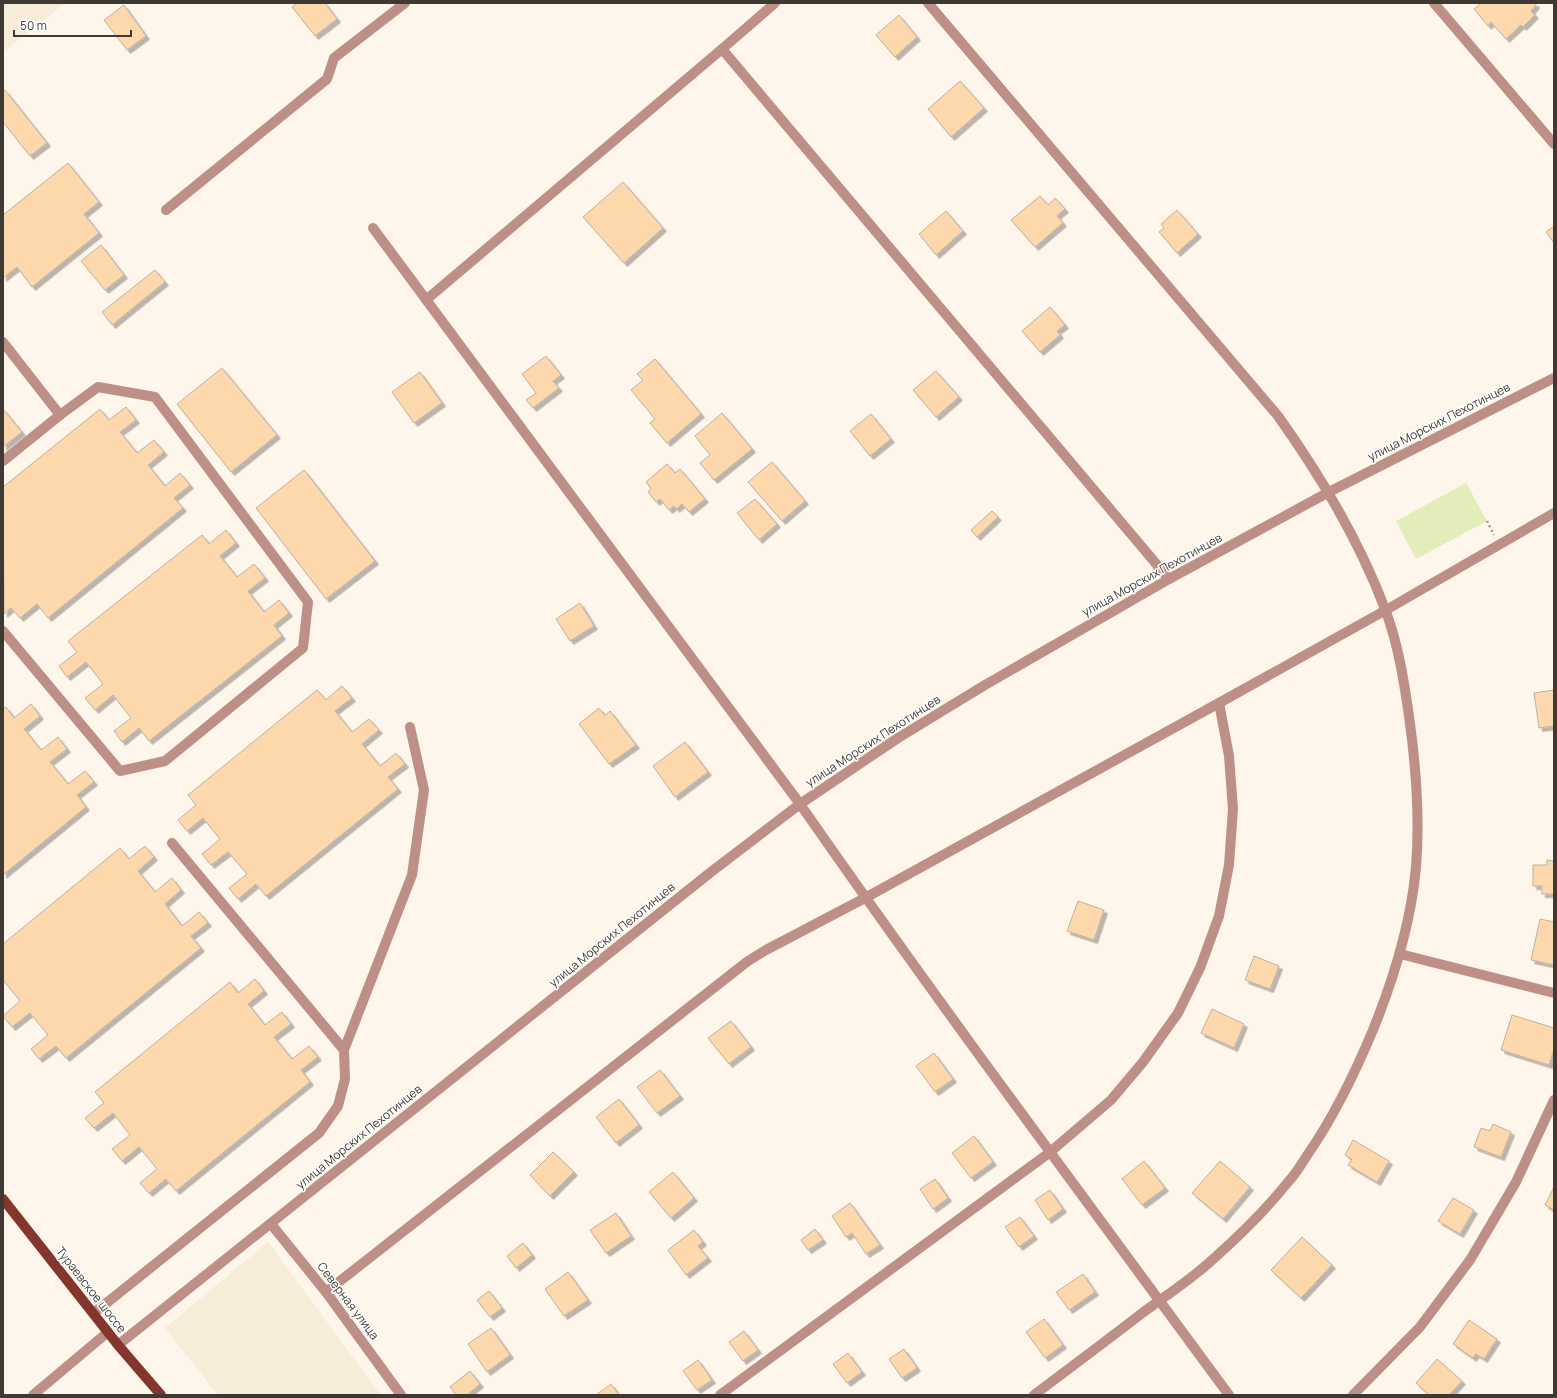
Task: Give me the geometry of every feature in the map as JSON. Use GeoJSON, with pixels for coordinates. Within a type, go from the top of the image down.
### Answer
{"type":"FeatureCollection","features":[{"type":"Feature","properties":{"kind":"main road","name":"Тураевское шоссе"},"geometry":{"type":"LineString","coordinates":[[3,1199],[118,1345],[161,1395]]}},
{"type":"Feature","properties":{"kind":"street"},"geometry":{"type":"LineString","coordinates":[[166,210],[326,79],[334,58],[405,3]]}},
{"type":"Feature","properties":{"kind":"street"},"geometry":{"type":"LineString","coordinates":[[426,300],[775,3]]}},
{"type":"Feature","properties":{"kind":"street"},"geometry":{"type":"LineString","coordinates":[[928,3],[1278,416],[1304,452],[1329,492],[1359,550],[1386,610],[1398,652],[1406,697],[1416,784],[1416,868],[1409,914],[1400,954],[1377,1020],[1363,1054],[1343,1097],[1320,1137],[1289,1181],[1253,1221],[1209,1263],[1034,1395]]}},
{"type":"Feature","properties":{"kind":"street"},"geometry":{"type":"LineString","coordinates":[[1434,3],[1554,144]]}},
{"type":"Feature","properties":{"kind":"street"},"geometry":{"type":"LineString","coordinates":[[722,49],[1169,579]]}},
{"type":"Feature","properties":{"kind":"street"},"geometry":{"type":"LineString","coordinates":[[373,228],[800,804],[865,898],[1050,1153],[1229,1395]]}},
{"type":"Feature","properties":{"kind":"street"},"geometry":{"type":"LineString","coordinates":[[3,342],[60,415]]}},
{"type":"Feature","properties":{"kind":"street","name":"улица Морских Пехотинцев"},"geometry":{"type":"LineString","coordinates":[[118,1345],[705,877],[800,804],[898,738],[985,684],[1169,579],[1329,492],[1554,378]]}},
{"type":"Feature","properties":{"kind":"street"},"geometry":{"type":"LineString","coordinates":[[3,461],[60,415],[98,387],[155,397],[308,602],[303,648],[164,761],[120,771],[3,631]]}},
{"type":"Feature","properties":{"kind":"street"},"geometry":{"type":"LineString","coordinates":[[326,1292],[748,961],[1219,703],[1386,610],[1554,513]]}},
{"type":"Feature","properties":{"kind":"street"},"geometry":{"type":"LineString","coordinates":[[720,1395],[1050,1153],[1111,1100],[1143,1062],[1178,1013],[1200,968],[1222,902],[1229,865],[1233,809],[1229,756],[1219,703]]}},
{"type":"Feature","properties":{"kind":"street"},"geometry":{"type":"LineString","coordinates":[[94,1313],[319,1133],[338,1106],[346,1079],[344,1050],[412,875],[424,790],[410,727]]}},
{"type":"Feature","properties":{"kind":"street"},"geometry":{"type":"LineString","coordinates":[[172,843],[344,1050]]}},
{"type":"Feature","properties":{"kind":"street"},"geometry":{"type":"LineString","coordinates":[[1400,954],[1554,993]]}},
{"type":"Feature","properties":{"kind":"street"},"geometry":{"type":"LineString","coordinates":[[1353,1395],[1420,1327],[1470,1260],[1516,1182],[1554,1100]]}},
{"type":"Feature","properties":{"kind":"street","name":"Северная улица"},"geometry":{"type":"LineString","coordinates":[[271,1224],[326,1292],[401,1395]]}},
{"type":"Feature","properties":{"kind":"street"},"geometry":{"type":"LineString","coordinates":[[33,1395],[108,1332]]}},
{"type":"Feature","properties":{"kind":"shaded area"},"geometry":{"type":"Polygon","coordinates":[[[3,3],[65,3],[3,52],[3,3]]]}},
{"type":"Feature","properties":{"kind":"shaded area"},"geometry":{"type":"Polygon","coordinates":[[[268,1242],[381,1395],[218,1395],[165,1328],[268,1242]]]}},
{"type":"Feature","properties":{"kind":"green space"},"geometry":{"type":"Polygon","coordinates":[[[1466,483],[1487,521],[1416,559],[1396,521],[1466,483]]]}},
{"type":"Feature","properties":{"kind":"building"},"geometry":{"type":"Polygon","coordinates":[[[297,3],[325,3],[337,19],[315,36],[292,7],[297,3]]]}},
{"type":"Feature","properties":{"kind":"building"},"geometry":{"type":"Polygon","coordinates":[[[1481,3],[1535,3],[1536,5],[1531,11],[1535,15],[1523,27],[1521,25],[1506,39],[1491,22],[1488,26],[1474,9],[1481,3]]]}},
{"type":"Feature","properties":{"kind":"building"},"geometry":{"type":"Polygon","coordinates":[[[124,5],[146,36],[127,50],[104,20],[124,5]]]}},
{"type":"Feature","properties":{"kind":"building"},"geometry":{"type":"Polygon","coordinates":[[[899,15],[917,37],[895,57],[876,35],[899,15]]]}},
{"type":"Feature","properties":{"kind":"building"},"geometry":{"type":"Polygon","coordinates":[[[960,81],[984,108],[951,137],[928,109],[960,81]]]}},
{"type":"Feature","properties":{"kind":"building"},"geometry":{"type":"Polygon","coordinates":[[[5,90],[47,143],[30,156],[3,122],[3,91],[5,90]]]}},
{"type":"Feature","properties":{"kind":"building"},"geometry":{"type":"Polygon","coordinates":[[[68,163],[99,202],[84,214],[99,233],[32,287],[17,267],[3,278],[3,215],[68,163]]]}},
{"type":"Feature","properties":{"kind":"building"},"geometry":{"type":"Polygon","coordinates":[[[623,182],[663,228],[624,263],[583,217],[623,182]]]}},
{"type":"Feature","properties":{"kind":"building"},"geometry":{"type":"Polygon","coordinates":[[[1040,196],[1048,205],[1055,198],[1065,209],[1057,216],[1063,223],[1035,247],[1011,220],[1040,196]]]}},
{"type":"Feature","properties":{"kind":"building"},"geometry":{"type":"Polygon","coordinates":[[[1177,210],[1198,234],[1177,253],[1159,232],[1164,228],[1161,224],[1177,210]]]}},
{"type":"Feature","properties":{"kind":"building"},"geometry":{"type":"Polygon","coordinates":[[[946,211],[963,231],[936,255],[919,234],[946,211]]]}},
{"type":"Feature","properties":{"kind":"building"},"geometry":{"type":"Polygon","coordinates":[[[1554,226],[1554,243],[1546,232],[1554,226]]]}},
{"type":"Feature","properties":{"kind":"building"},"geometry":{"type":"Polygon","coordinates":[[[101,245],[124,275],[105,290],[81,261],[101,245]]]}},
{"type":"Feature","properties":{"kind":"building"},"geometry":{"type":"Polygon","coordinates":[[[155,270],[165,282],[112,325],[102,312],[155,270]]]}},
{"type":"Feature","properties":{"kind":"building"},"geometry":{"type":"Polygon","coordinates":[[[1050,307],[1065,325],[1057,331],[1060,335],[1040,352],[1022,331],[1050,307]]]}},
{"type":"Feature","properties":{"kind":"building"},"geometry":{"type":"Polygon","coordinates":[[[546,356],[561,375],[553,381],[559,388],[533,408],[526,400],[536,393],[522,374],[546,356]]]}},
{"type":"Feature","properties":{"kind":"building"},"geometry":{"type":"Polygon","coordinates":[[[655,359],[701,414],[667,443],[650,423],[655,419],[631,390],[643,380],[637,374],[655,359]]]}},
{"type":"Feature","properties":{"kind":"building"},"geometry":{"type":"Polygon","coordinates":[[[222,368],[277,435],[231,472],[177,404],[222,368]]]}},
{"type":"Feature","properties":{"kind":"building"},"geometry":{"type":"Polygon","coordinates":[[[936,371],[959,397],[936,417],[913,390],[936,371]]]}},
{"type":"Feature","properties":{"kind":"building"},"geometry":{"type":"Polygon","coordinates":[[[420,372],[442,403],[414,423],[392,392],[420,372]]]}},
{"type":"Feature","properties":{"kind":"building"},"geometry":{"type":"Polygon","coordinates":[[[126,407],[136,420],[120,432],[137,453],[154,440],[164,452],[148,465],[165,486],[180,473],[190,485],[174,498],[183,508],[48,618],[37,604],[20,618],[11,608],[4,614],[3,487],[100,409],[109,420],[126,407]]]}},
{"type":"Feature","properties":{"kind":"building"},"geometry":{"type":"Polygon","coordinates":[[[3,409],[22,432],[3,447],[3,409]]]}},
{"type":"Feature","properties":{"kind":"building"},"geometry":{"type":"Polygon","coordinates":[[[722,413],[752,449],[714,480],[700,463],[710,455],[695,436],[722,413]]]}},
{"type":"Feature","properties":{"kind":"building"},"geometry":{"type":"Polygon","coordinates":[[[871,414],[891,439],[870,456],[850,431],[871,414]]]}},
{"type":"Feature","properties":{"kind":"building"},"geometry":{"type":"Polygon","coordinates":[[[772,462],[805,501],[782,521],[748,482],[772,462]]]}},
{"type":"Feature","properties":{"kind":"building"},"geometry":{"type":"Polygon","coordinates":[[[667,464],[675,473],[680,469],[705,499],[689,512],[682,504],[676,509],[674,506],[669,510],[660,499],[656,502],[648,492],[651,489],[646,482],[667,464]]]}},
{"type":"Feature","properties":{"kind":"building"},"geometry":{"type":"Polygon","coordinates":[[[304,470],[375,561],[326,599],[256,508],[304,470]]]}},
{"type":"Feature","properties":{"kind":"building"},"geometry":{"type":"Polygon","coordinates":[[[755,499],[777,524],[759,540],[737,513],[755,499]]]}},
{"type":"Feature","properties":{"kind":"building"},"geometry":{"type":"Polygon","coordinates":[[[992,511],[998,517],[977,537],[971,530],[992,511]]]}},
{"type":"Feature","properties":{"kind":"building"},"geometry":{"type":"Polygon","coordinates":[[[226,530],[236,543],[220,556],[237,577],[254,564],[265,578],[248,591],[264,612],[279,600],[289,613],[274,625],[282,636],[149,741],[139,728],[122,742],[114,731],[131,718],[113,695],[95,710],[85,698],[103,684],[86,662],[67,677],[59,666],[77,652],[68,641],[202,535],[209,544],[226,530]]]}},
{"type":"Feature","properties":{"kind":"building"},"geometry":{"type":"Polygon","coordinates":[[[580,603],[594,626],[570,641],[556,619],[580,603]]]}},
{"type":"Feature","properties":{"kind":"building"},"geometry":{"type":"Polygon","coordinates":[[[342,686],[352,698],[335,711],[352,732],[369,719],[379,730],[362,744],[380,766],[396,753],[405,764],[388,777],[398,789],[266,896],[256,884],[238,899],[229,888],[247,874],[228,852],[211,865],[202,854],[220,839],[203,818],[187,831],[178,820],[196,805],[188,795],[317,690],[326,700],[342,686]]]}},
{"type":"Feature","properties":{"kind":"building"},"geometry":{"type":"Polygon","coordinates":[[[1554,690],[1554,726],[1539,728],[1534,693],[1554,690]]]}},
{"type":"Feature","properties":{"kind":"building"},"geometry":{"type":"Polygon","coordinates":[[[31,704],[40,716],[24,729],[41,750],[58,737],[67,749],[50,762],[68,784],[85,771],[94,782],[77,795],[86,807],[3,875],[3,709],[6,707],[14,718],[31,704]]]}},
{"type":"Feature","properties":{"kind":"building"},"geometry":{"type":"Polygon","coordinates":[[[599,708],[605,716],[610,711],[636,745],[609,764],[579,724],[599,708]]]}},
{"type":"Feature","properties":{"kind":"building"},"geometry":{"type":"Polygon","coordinates":[[[685,742],[708,772],[675,797],[653,766],[685,742]]]}},
{"type":"Feature","properties":{"kind":"building"},"geometry":{"type":"Polygon","coordinates":[[[145,846],[154,857],[138,871],[155,892],[172,878],[181,890],[165,904],[182,926],[199,912],[208,923],[191,936],[201,948],[66,1058],[56,1046],[39,1059],[31,1049],[48,1035],[30,1013],[12,1027],[3,1016],[20,1001],[3,980],[3,944],[120,848],[129,859],[145,846]]]}},
{"type":"Feature","properties":{"kind":"building"},"geometry":{"type":"Polygon","coordinates":[[[1547,860],[1554,861],[1554,894],[1542,894],[1542,886],[1533,886],[1533,865],[1547,865],[1547,860]]]}},
{"type":"Feature","properties":{"kind":"building"},"geometry":{"type":"Polygon","coordinates":[[[1078,901],[1104,910],[1094,940],[1067,931],[1078,901]]]}},
{"type":"Feature","properties":{"kind":"building"},"geometry":{"type":"Polygon","coordinates":[[[1540,919],[1554,922],[1554,965],[1531,960],[1540,919]]]}},
{"type":"Feature","properties":{"kind":"building"},"geometry":{"type":"Polygon","coordinates":[[[1254,956],[1279,966],[1270,989],[1245,980],[1254,956]]]}},
{"type":"Feature","properties":{"kind":"building"},"geometry":{"type":"Polygon","coordinates":[[[255,979],[264,991],[248,1004],[265,1025],[282,1012],[291,1024],[274,1037],[292,1059],[309,1046],[318,1057],[301,1070],[310,1082],[176,1191],[166,1179],[149,1193],[140,1183],[157,1169],[139,1147],[122,1161],[112,1149],[130,1135],[113,1113],[94,1128],[85,1118],[104,1103],[95,1092],[230,982],[238,993],[255,979]]]}},
{"type":"Feature","properties":{"kind":"building"},"geometry":{"type":"Polygon","coordinates":[[[1212,1009],[1244,1024],[1234,1048],[1201,1033],[1212,1009]]]}},
{"type":"Feature","properties":{"kind":"building"},"geometry":{"type":"Polygon","coordinates":[[[1512,1015],[1554,1028],[1554,1049],[1549,1065],[1501,1050],[1512,1015]]]}},
{"type":"Feature","properties":{"kind":"building"},"geometry":{"type":"Polygon","coordinates":[[[731,1021],[751,1047],[729,1064],[708,1038],[731,1021]]]}},
{"type":"Feature","properties":{"kind":"building"},"geometry":{"type":"Polygon","coordinates":[[[934,1053],[953,1079],[935,1092],[916,1066],[934,1053]]]}},
{"type":"Feature","properties":{"kind":"building"},"geometry":{"type":"Polygon","coordinates":[[[660,1070],[680,1096],[657,1113],[637,1087],[660,1070]]]}},
{"type":"Feature","properties":{"kind":"building"},"geometry":{"type":"Polygon","coordinates":[[[619,1099],[639,1125],[616,1143],[596,1117],[619,1099]]]}},
{"type":"Feature","properties":{"kind":"building"},"geometry":{"type":"Polygon","coordinates":[[[1493,1124],[1511,1132],[1501,1157],[1474,1147],[1481,1128],[1490,1131],[1493,1124]]]}},
{"type":"Feature","properties":{"kind":"building"},"geometry":{"type":"Polygon","coordinates":[[[974,1136],[993,1162],[971,1178],[952,1153],[974,1136]]]}},
{"type":"Feature","properties":{"kind":"building"},"geometry":{"type":"Polygon","coordinates":[[[1353,1140],[1389,1161],[1377,1182],[1348,1165],[1352,1159],[1345,1155],[1353,1140]]]}},
{"type":"Feature","properties":{"kind":"building"},"geometry":{"type":"Polygon","coordinates":[[[553,1152],[574,1172],[550,1196],[530,1175],[553,1152]]]}},
{"type":"Feature","properties":{"kind":"building"},"geometry":{"type":"Polygon","coordinates":[[[1144,1161],[1165,1188],[1142,1205],[1122,1179],[1144,1161]]]}},
{"type":"Feature","properties":{"kind":"building"},"geometry":{"type":"Polygon","coordinates":[[[1220,1161],[1250,1187],[1223,1219],[1192,1193],[1220,1161]]]}},
{"type":"Feature","properties":{"kind":"building"},"geometry":{"type":"Polygon","coordinates":[[[673,1172],[694,1198],[671,1218],[649,1192],[673,1172]]]}},
{"type":"Feature","properties":{"kind":"building"},"geometry":{"type":"Polygon","coordinates":[[[935,1179],[948,1198],[933,1209],[920,1189],[935,1179]]]}},
{"type":"Feature","properties":{"kind":"building"},"geometry":{"type":"Polygon","coordinates":[[[1554,1187],[1554,1210],[1545,1205],[1554,1187]]]}},
{"type":"Feature","properties":{"kind":"building"},"geometry":{"type":"Polygon","coordinates":[[[1050,1190],[1063,1209],[1048,1220],[1035,1200],[1050,1190]]]}},
{"type":"Feature","properties":{"kind":"building"},"geometry":{"type":"Polygon","coordinates":[[[1453,1198],[1474,1210],[1460,1234],[1438,1221],[1453,1198]]]}},
{"type":"Feature","properties":{"kind":"building"},"geometry":{"type":"Polygon","coordinates":[[[850,1203],[880,1245],[866,1254],[852,1233],[846,1237],[832,1216],[850,1203]]]}},
{"type":"Feature","properties":{"kind":"building"},"geometry":{"type":"Polygon","coordinates":[[[616,1213],[631,1236],[606,1253],[590,1230],[616,1213]]]}},
{"type":"Feature","properties":{"kind":"building"},"geometry":{"type":"Polygon","coordinates":[[[1020,1217],[1034,1236],[1019,1247],[1005,1227],[1020,1217]]]}},
{"type":"Feature","properties":{"kind":"building"},"geometry":{"type":"Polygon","coordinates":[[[815,1229],[823,1240],[808,1250],[801,1240],[815,1229]]]}},
{"type":"Feature","properties":{"kind":"building"},"geometry":{"type":"Polygon","coordinates":[[[694,1230],[703,1242],[698,1246],[708,1258],[686,1275],[668,1250],[694,1230]]]}},
{"type":"Feature","properties":{"kind":"building"},"geometry":{"type":"Polygon","coordinates":[[[1302,1237],[1332,1265],[1301,1298],[1271,1270],[1302,1237]]]}},
{"type":"Feature","properties":{"kind":"building"},"geometry":{"type":"Polygon","coordinates":[[[523,1243],[532,1255],[516,1268],[507,1256],[523,1243]]]}},
{"type":"Feature","properties":{"kind":"building"},"geometry":{"type":"Polygon","coordinates":[[[568,1272],[588,1300],[564,1316],[545,1289],[568,1272]]]}},
{"type":"Feature","properties":{"kind":"building"},"geometry":{"type":"Polygon","coordinates":[[[1083,1274],[1095,1292],[1069,1310],[1056,1292],[1083,1274]]]}},
{"type":"Feature","properties":{"kind":"building"},"geometry":{"type":"Polygon","coordinates":[[[489,1291],[502,1308],[490,1317],[477,1300],[489,1291]]]}},
{"type":"Feature","properties":{"kind":"building"},"geometry":{"type":"Polygon","coordinates":[[[1044,1319],[1063,1345],[1045,1358],[1026,1332],[1044,1319]]]}},
{"type":"Feature","properties":{"kind":"building"},"geometry":{"type":"Polygon","coordinates":[[[1469,1320],[1497,1339],[1484,1359],[1476,1354],[1473,1358],[1453,1344],[1469,1320]]]}},
{"type":"Feature","properties":{"kind":"building"},"geometry":{"type":"Polygon","coordinates":[[[491,1328],[510,1355],[487,1372],[468,1344],[491,1328]]]}},
{"type":"Feature","properties":{"kind":"building"},"geometry":{"type":"Polygon","coordinates":[[[744,1331],[758,1350],[743,1361],[729,1342],[744,1331]]]}},
{"type":"Feature","properties":{"kind":"building"},"geometry":{"type":"Polygon","coordinates":[[[904,1349],[917,1368],[902,1378],[889,1359],[904,1349]]]}},
{"type":"Feature","properties":{"kind":"building"},"geometry":{"type":"Polygon","coordinates":[[[848,1353],[862,1372],[847,1383],[833,1364],[848,1353]]]}},
{"type":"Feature","properties":{"kind":"building"},"geometry":{"type":"Polygon","coordinates":[[[1437,1359],[1462,1381],[1449,1395],[1429,1395],[1416,1383],[1437,1359]]]}},
{"type":"Feature","properties":{"kind":"building"},"geometry":{"type":"Polygon","coordinates":[[[698,1360],[712,1380],[697,1390],[683,1371],[698,1360]]]}},
{"type":"Feature","properties":{"kind":"building"},"geometry":{"type":"Polygon","coordinates":[[[470,1371],[480,1384],[467,1395],[456,1395],[450,1387],[470,1371]]]}},
{"type":"Feature","properties":{"kind":"building"},"geometry":{"type":"Polygon","coordinates":[[[611,1384],[619,1395],[596,1395],[611,1384]]]}}]}
